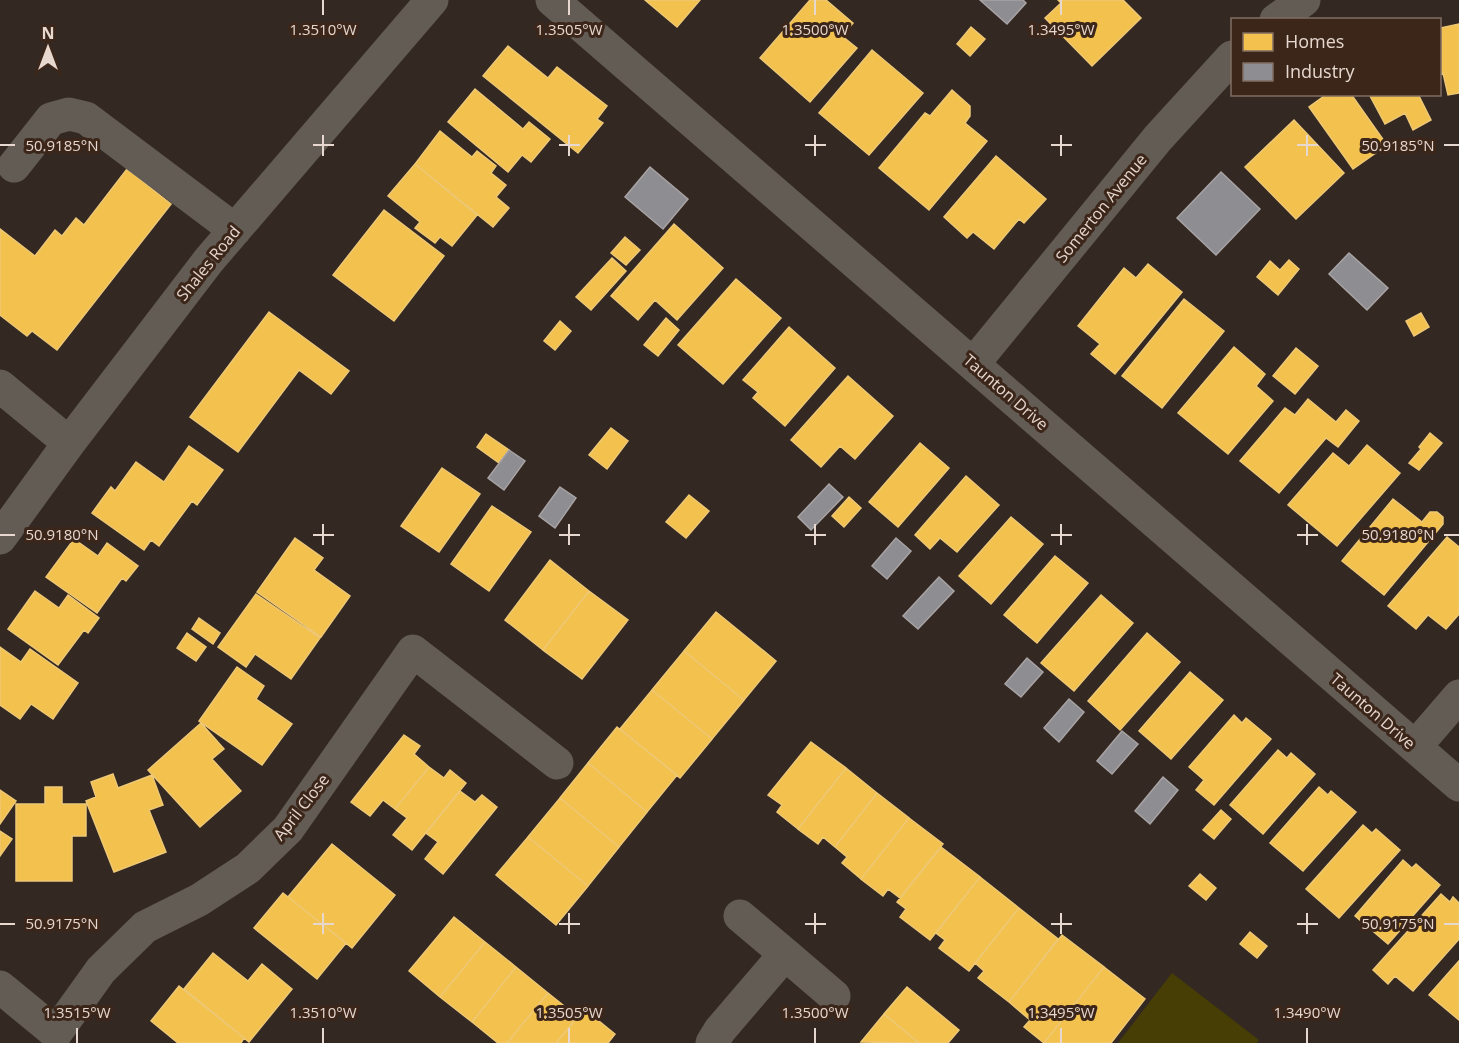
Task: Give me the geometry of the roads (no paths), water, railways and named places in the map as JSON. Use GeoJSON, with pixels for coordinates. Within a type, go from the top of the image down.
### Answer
{"type":"FeatureCollection","features":[{"type":"Feature","properties":{"kind":"street","name":"Shales Road"},"geometry":{"type":"LineString","coordinates":[[0,538],[174,305],[235,230],[432,0]]}},
{"type":"Feature","properties":{"kind":"street","name":"Taunton Drive"},"geometry":{"type":"LineString","coordinates":[[552,0],[1459,785]]}},
{"type":"Feature","properties":{"kind":"street"},"geometry":{"type":"LineString","coordinates":[[1279,18],[1304,0]]}},
{"type":"Feature","properties":{"kind":"street","name":"Somerton Avenue"},"geometry":{"type":"LineString","coordinates":[[974,363],[1158,138],[1231,59]]}},
{"type":"Feature","properties":{"kind":"street"},"geometry":{"type":"LineString","coordinates":[[14,166],[51,119],[69,114],[86,118],[235,230]]}},
{"type":"Feature","properties":{"kind":"street"},"geometry":{"type":"LineString","coordinates":[[0,386],[69,443]]}},
{"type":"Feature","properties":{"kind":"street","name":"April Close"},"geometry":{"type":"LineString","coordinates":[[0,987],[63,1038],[101,970],[145,927],[199,900],[248,868],[288,829],[413,651],[557,763]]}},
{"type":"Feature","properties":{"kind":"street"},"geometry":{"type":"LineString","coordinates":[[1415,747],[1459,696]]}},
{"type":"Feature","properties":{"kind":"street"},"geometry":{"type":"LineString","coordinates":[[740,916],[834,996]]}},
{"type":"Feature","properties":{"kind":"street"},"geometry":{"type":"LineString","coordinates":[[712,1043],[720,1030],[785,954]]}}]}
